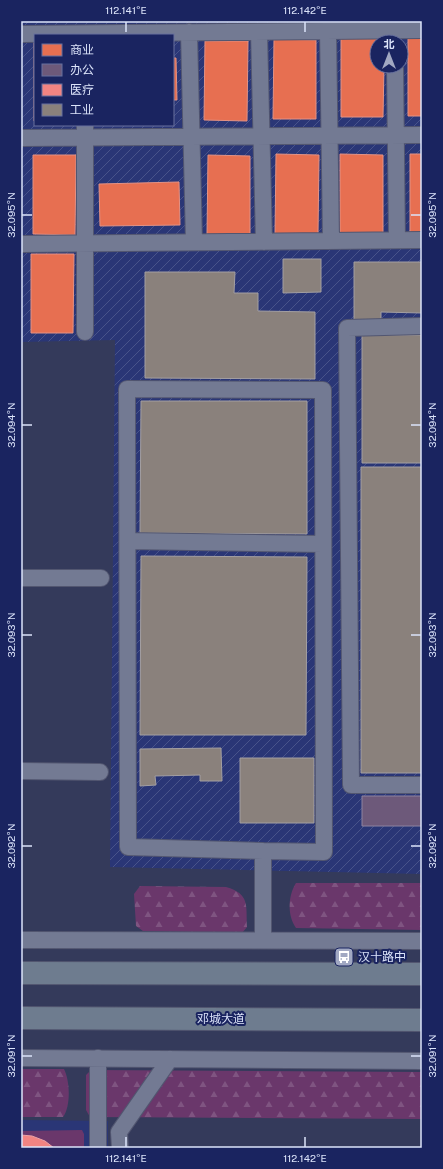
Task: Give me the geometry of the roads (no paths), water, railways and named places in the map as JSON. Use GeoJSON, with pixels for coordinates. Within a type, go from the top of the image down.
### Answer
{"type":"FeatureCollection","features":[{"type":"Feature","properties":{"kind":"highway"},"geometry":{"type":"LineString","coordinates":[[21,973],[422,974]]}},
{"type":"Feature","properties":{"kind":"highway","name":"邓城大道"},"geometry":{"type":"LineString","coordinates":[[21,1018],[422,1020]]}},
{"type":"Feature","properties":{"kind":"street"},"geometry":{"type":"LineString","coordinates":[[403,34],[422,30]]}},
{"type":"Feature","properties":{"kind":"street"},"geometry":{"type":"LineString","coordinates":[[21,34],[328,31],[369,34]]}},
{"type":"Feature","properties":{"kind":"street"},"geometry":{"type":"LineString","coordinates":[[328,31],[331,241]]}},
{"type":"Feature","properties":{"kind":"street"},"geometry":{"type":"LineString","coordinates":[[189,32],[194,242]]}},
{"type":"Feature","properties":{"kind":"street"},"geometry":{"type":"LineString","coordinates":[[259,32],[264,242]]}},
{"type":"Feature","properties":{"kind":"street"},"geometry":{"type":"LineString","coordinates":[[394,74],[397,240]]}},
{"type":"Feature","properties":{"kind":"street"},"geometry":{"type":"LineString","coordinates":[[85,131],[85,332]]}},
{"type":"Feature","properties":{"kind":"street"},"geometry":{"type":"LineString","coordinates":[[21,138],[85,131],[191,136],[422,135]]}},
{"type":"Feature","properties":{"kind":"street"},"geometry":{"type":"LineString","coordinates":[[21,244],[422,240]]}},
{"type":"Feature","properties":{"kind":"street"},"geometry":{"type":"LineString","coordinates":[[422,326],[347,328],[351,785],[422,785]]}},
{"type":"Feature","properties":{"kind":"street"},"geometry":{"type":"LineString","coordinates":[[127,389],[323,390],[323,544],[324,852],[128,847],[127,389]]}},
{"type":"Feature","properties":{"kind":"street"},"geometry":{"type":"LineString","coordinates":[[128,541],[323,544]]}},
{"type":"Feature","properties":{"kind":"street"},"geometry":{"type":"LineString","coordinates":[[21,578],[101,578]]}},
{"type":"Feature","properties":{"kind":"street"},"geometry":{"type":"LineString","coordinates":[[21,771],[100,772]]}},
{"type":"Feature","properties":{"kind":"street"},"geometry":{"type":"LineString","coordinates":[[263,851],[263,940]]}},
{"type":"Feature","properties":{"kind":"street"},"geometry":{"type":"LineString","coordinates":[[21,940],[422,940]]}},
{"type":"Feature","properties":{"kind":"street"},"geometry":{"type":"LineString","coordinates":[[21,1058],[422,1061]]}},
{"type":"Feature","properties":{"kind":"street"},"geometry":{"type":"LineString","coordinates":[[98,1058],[98,1148]]}},
{"type":"Feature","properties":{"kind":"street"},"geometry":{"type":"LineString","coordinates":[[120,1148],[120,1132],[170,1059]]}},
{"type":"Feature","properties":{"kind":"place","name":"汉十路中"},"geometry":{"type":"Point","coordinates":[344,957]}}]}
